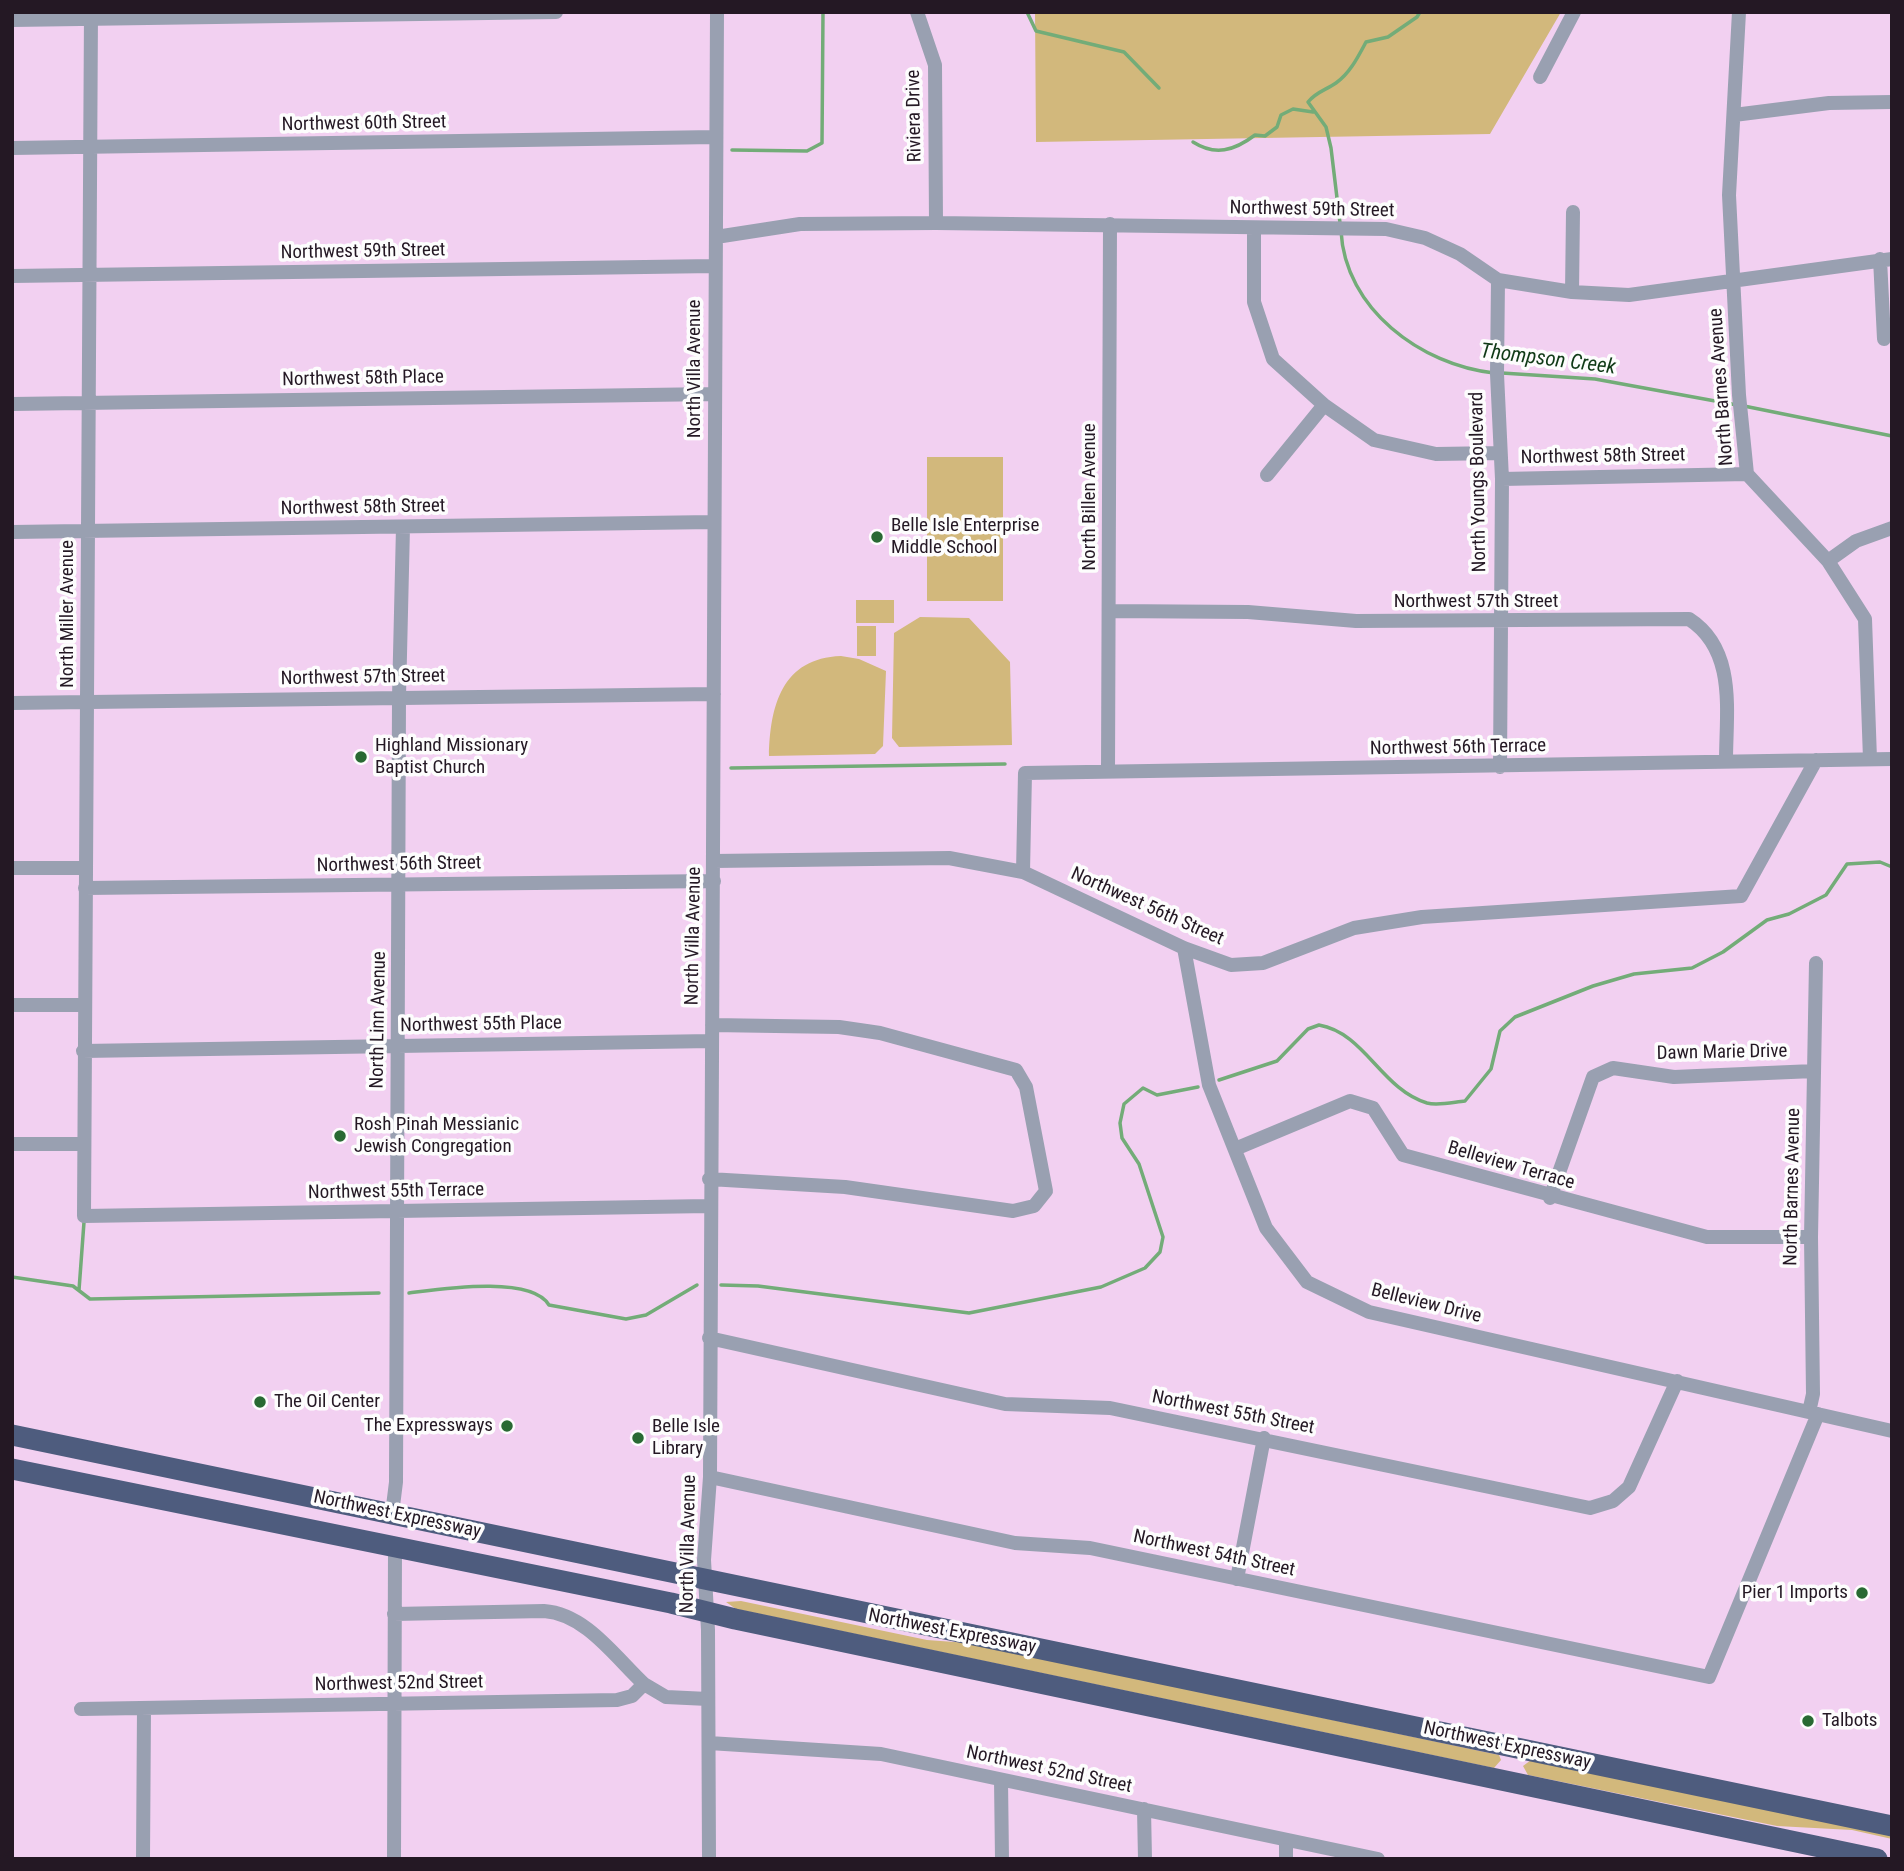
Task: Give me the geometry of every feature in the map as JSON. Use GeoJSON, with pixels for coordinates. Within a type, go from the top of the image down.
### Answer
{"type":"FeatureCollection","features":[{"type":"Feature","properties":{"kind":"highway","name":"Northwest Expressway"},"geometry":{"type":"LineString","coordinates":[[12,1435],[1892,1826]]}},
{"type":"Feature","properties":{"kind":"highway","name":"Northwest Expressway"},"geometry":{"type":"LineString","coordinates":[[12,1469],[707,1612],[1877,1859]]}},
{"type":"Feature","properties":{"kind":"highway"},"geometry":{"type":"LineString","coordinates":[[350,1539],[382,1528],[392,1514]]}},
{"type":"Feature","properties":{"kind":"street"},"geometry":{"type":"LineString","coordinates":[[12,20],[91,16],[556,12]]}},
{"type":"Feature","properties":{"kind":"street","name":"North Villa Avenue"},"geometry":{"type":"LineString","coordinates":[[709,1859],[705,1580],[709,1477],[709,1179],[714,881],[713,522],[717,12]]}},
{"type":"Feature","properties":{"kind":"street","name":"Riviera Drive"},"geometry":{"type":"LineString","coordinates":[[917,12],[935,65],[936,223]]}},
{"type":"Feature","properties":{"kind":"street"},"geometry":{"type":"LineString","coordinates":[[1540,77],[1574,12]]}},
{"type":"Feature","properties":{"kind":"street","name":"North Barnes Avenue"},"geometry":{"type":"LineString","coordinates":[[1739,12],[1728,195],[1735,278],[1739,396],[1747,474],[1828,561],[1865,619],[1870,759]]}},
{"type":"Feature","properties":{"kind":"street","name":"North Miller Avenue"},"geometry":{"type":"LineString","coordinates":[[84,1216],[83,1005],[91,16]]}},
{"type":"Feature","properties":{"kind":"street"},"geometry":{"type":"LineString","coordinates":[[1734,116],[1829,103],[1892,102]]}},
{"type":"Feature","properties":{"kind":"street","name":"Northwest 60th Street"},"geometry":{"type":"LineString","coordinates":[[12,148],[715,137]]}},
{"type":"Feature","properties":{"kind":"street"},"geometry":{"type":"LineString","coordinates":[[1572,292],[1573,212]]}},
{"type":"Feature","properties":{"kind":"street","name":"Northwest 59th Street"},"geometry":{"type":"LineString","coordinates":[[716,237],[800,224],[1110,224],[1254,229],[1386,229],[1425,238],[1460,254],[1498,281],[1572,292],[1629,295],[1735,278],[1886,259]]}},
{"type":"Feature","properties":{"kind":"street","name":"North Billen Avenue"},"geometry":{"type":"LineString","coordinates":[[1108,770],[1110,224]]}},
{"type":"Feature","properties":{"kind":"street","name":"Northwest 58th Street"},"geometry":{"type":"LineString","coordinates":[[1254,229],[1254,302],[1273,359],[1324,405],[1374,440],[1436,454],[1499,453]]}},
{"type":"Feature","properties":{"kind":"street"},"geometry":{"type":"LineString","coordinates":[[1884,339],[1886,259]]}},
{"type":"Feature","properties":{"kind":"street","name":"Northwest 59th Street"},"geometry":{"type":"LineString","coordinates":[[12,276],[715,266]]}},
{"type":"Feature","properties":{"kind":"street","name":"North Youngs Boulevard"},"geometry":{"type":"LineString","coordinates":[[1498,281],[1497,385],[1502,479],[1500,767]]}},
{"type":"Feature","properties":{"kind":"street","name":"Northwest 58th Place"},"geometry":{"type":"LineString","coordinates":[[12,404],[715,394]]}},
{"type":"Feature","properties":{"kind":"street"},"geometry":{"type":"LineString","coordinates":[[1267,475],[1324,405]]}},
{"type":"Feature","properties":{"kind":"street","name":"Northwest 58th Street"},"geometry":{"type":"LineString","coordinates":[[1502,479],[1747,474]]}},
{"type":"Feature","properties":{"kind":"street","name":"Northwest 58th Street"},"geometry":{"type":"LineString","coordinates":[[12,532],[713,522]]}},
{"type":"Feature","properties":{"kind":"street","name":"North Linn Avenue"},"geometry":{"type":"LineString","coordinates":[[392,1514],[396,1482],[399,697],[403,527]]}},
{"type":"Feature","properties":{"kind":"street"},"geometry":{"type":"LineString","coordinates":[[1828,561],[1856,541],[1892,528]]}},
{"type":"Feature","properties":{"kind":"street","name":"Northwest 57th Street"},"geometry":{"type":"LineString","coordinates":[[1109,611],[1248,612],[1356,621],[1689,619],[1702,627],[1723,663],[1726,677],[1726,761]]}},
{"type":"Feature","properties":{"kind":"street","name":"Northwest 57th Street"},"geometry":{"type":"LineString","coordinates":[[12,703],[714,694]]}},
{"type":"Feature","properties":{"kind":"street","name":"Northwest 56th Terrace"},"geometry":{"type":"LineString","coordinates":[[1023,872],[1025,773],[1892,759]]}},
{"type":"Feature","properties":{"kind":"street","name":"Northwest 56th Street"},"geometry":{"type":"LineString","coordinates":[[714,861],[949,858],[1023,872],[1184,948],[1231,965],[1263,963],[1354,928],[1422,917],[1741,895],[1816,760]]}},
{"type":"Feature","properties":{"kind":"street"},"geometry":{"type":"LineString","coordinates":[[12,868],[85,868]]}},
{"type":"Feature","properties":{"kind":"street","name":"Northwest 56th Street"},"geometry":{"type":"LineString","coordinates":[[85,888],[714,881]]}},
{"type":"Feature","properties":{"kind":"street","name":"Belleview Drive"},"geometry":{"type":"LineString","coordinates":[[1184,948],[1209,1086],[1266,1228],[1307,1282],[1369,1312],[1892,1431]]}},
{"type":"Feature","properties":{"kind":"street","name":"North Barnes Avenue"},"geometry":{"type":"LineString","coordinates":[[1709,1677],[1814,1413],[1811,1237],[1816,963]]}},
{"type":"Feature","properties":{"kind":"street"},"geometry":{"type":"LineString","coordinates":[[12,1005],[83,1005]]}},
{"type":"Feature","properties":{"kind":"street"},"geometry":{"type":"LineString","coordinates":[[709,1179],[845,1187],[1013,1211],[1034,1206],[1046,1192],[1026,1087],[1016,1070],[880,1032],[839,1027],[712,1025]]}},
{"type":"Feature","properties":{"kind":"street","name":"Northwest 55th Place"},"geometry":{"type":"LineString","coordinates":[[83,1051],[712,1041]]}},
{"type":"Feature","properties":{"kind":"street","name":"Dawn Marie Drive"},"geometry":{"type":"LineString","coordinates":[[1550,1198],[1593,1077],[1613,1068],[1674,1077],[1814,1071]]}},
{"type":"Feature","properties":{"kind":"street","name":"Belleview Terrace"},"geometry":{"type":"LineString","coordinates":[[1235,1149],[1350,1101],[1373,1108],[1403,1155],[1550,1198],[1707,1237],[1811,1237]]}},
{"type":"Feature","properties":{"kind":"street"},"geometry":{"type":"LineString","coordinates":[[12,1144],[83,1144]]}},
{"type":"Feature","properties":{"kind":"street","name":"Northwest 55th Terrace"},"geometry":{"type":"LineString","coordinates":[[84,1216],[709,1206]]}},
{"type":"Feature","properties":{"kind":"street","name":"Northwest 55th Street"},"geometry":{"type":"LineString","coordinates":[[709,1338],[1005,1404],[1110,1408],[1590,1508],[1613,1501],[1629,1488],[1678,1381]]}},
{"type":"Feature","properties":{"kind":"street"},"geometry":{"type":"LineString","coordinates":[[1237,1579],[1264,1438]]}},
{"type":"Feature","properties":{"kind":"street","name":"Northwest 54th Street"},"geometry":{"type":"LineString","coordinates":[[709,1477],[1015,1543],[1090,1548],[1709,1677]]}},
{"type":"Feature","properties":{"kind":"street"},"geometry":{"type":"LineString","coordinates":[[394,1859],[395,1548]]}},
{"type":"Feature","properties":{"kind":"street"},"geometry":{"type":"LineString","coordinates":[[394,1614],[544,1611],[563,1614],[582,1625],[644,1684],[666,1697],[708,1699]]}},
{"type":"Feature","properties":{"kind":"street","name":"Northwest 52nd Street"},"geometry":{"type":"LineString","coordinates":[[81,1709],[617,1700],[632,1696],[644,1684]]}},
{"type":"Feature","properties":{"kind":"street"},"geometry":{"type":"LineString","coordinates":[[143,1859],[144,1708]]}},
{"type":"Feature","properties":{"kind":"street","name":"Northwest 52nd Street"},"geometry":{"type":"LineString","coordinates":[[709,1743],[881,1754],[1378,1859]]}},
{"type":"Feature","properties":{"kind":"street"},"geometry":{"type":"LineString","coordinates":[[1001,1780],[1002,1859]]}},
{"type":"Feature","properties":{"kind":"street"},"geometry":{"type":"LineString","coordinates":[[1144,1809],[1145,1859]]}},
{"type":"Feature","properties":{"kind":"street"},"geometry":{"type":"LineString","coordinates":[[1286,1840],[1286,1859]]}},
{"type":"Feature","properties":{"kind":"shaded area"},"geometry":{"type":"Polygon","coordinates":[[[1035,12],[1561,12],[1490,134],[1036,142],[1035,12]]]}},
{"type":"Feature","properties":{"kind":"shaded area"},"geometry":{"type":"Polygon","coordinates":[[[927,457],[1003,457],[1003,601],[927,601],[927,457]]]}},
{"type":"Feature","properties":{"kind":"shaded area"},"geometry":{"type":"Polygon","coordinates":[[[856,600],[894,600],[894,623],[856,623],[856,600]]]}},
{"type":"Feature","properties":{"kind":"shaded area"},"geometry":{"type":"Polygon","coordinates":[[[920,617],[969,618],[1010,662],[1012,745],[899,747],[892,738],[894,633],[920,617]]]}},
{"type":"Feature","properties":{"kind":"shaded area"},"geometry":{"type":"Polygon","coordinates":[[[857,626],[876,626],[876,656],[857,656],[857,626]]]}},
{"type":"Feature","properties":{"kind":"shaded area"},"geometry":{"type":"Polygon","coordinates":[[[841,656],[859,659],[886,671],[883,746],[875,754],[769,756],[772,720],[783,688],[805,665],[841,656]]]}},
{"type":"Feature","properties":{"kind":"shaded area"},"geometry":{"type":"Polygon","coordinates":[[[741,1601],[927,1640],[968,1643],[1499,1755],[1501,1760],[1494,1768],[736,1609],[726,1602],[741,1601]]]}},
{"type":"Feature","properties":{"kind":"shaded area"},"geometry":{"type":"Polygon","coordinates":[[[1531,1760],[1892,1835],[1892,1839],[1852,1830],[1777,1826],[1528,1775],[1523,1766],[1531,1760]]]}},
{"type":"Feature","properties":{"kind":"waterway"},"geometry":{"type":"LineString","coordinates":[[732,150],[807,151],[822,143],[823,12]]}},
{"type":"Feature","properties":{"kind":"waterway"},"geometry":{"type":"LineString","coordinates":[[1027,12],[1036,31],[1124,52],[1159,88]]}},
{"type":"Feature","properties":{"kind":"waterway","name":"Thompson Creek"},"geometry":{"type":"LineString","coordinates":[[1340,223],[1326,127],[1308,102],[1345,74],[1366,42],[1388,37],[1420,12]]}},
{"type":"Feature","properties":{"kind":"waterway"},"geometry":{"type":"LineString","coordinates":[[1193,142],[1209,149],[1224,150],[1240,145],[1255,135],[1265,136],[1277,127],[1281,115],[1293,109],[1313,112]]}},
{"type":"Feature","properties":{"kind":"waterway","name":"Thompson Creek"},"geometry":{"type":"LineString","coordinates":[[1341,231],[1346,259],[1356,285],[1372,308],[1392,328],[1415,345],[1440,358],[1467,368],[1494,373]]}},
{"type":"Feature","properties":{"kind":"waterway","name":"Thompson Creek"},"geometry":{"type":"LineString","coordinates":[[1502,373],[1595,379],[1737,405]]}},
{"type":"Feature","properties":{"kind":"waterway","name":"Thompson Creek"},"geometry":{"type":"LineString","coordinates":[[1744,406],[1892,436]]}},
{"type":"Feature","properties":{"kind":"waterway"},"geometry":{"type":"LineString","coordinates":[[731,768],[1005,764]]}},
{"type":"Feature","properties":{"kind":"waterway"},"geometry":{"type":"LineString","coordinates":[[1219,1080],[1277,1061],[1308,1029],[1319,1025],[1335,1030],[1349,1039],[1397,1086],[1411,1096],[1431,1104],[1465,1101],[1491,1069],[1500,1031],[1515,1017],[1593,986],[1634,974],[1692,968],[1723,952],[1767,920],[1789,914],[1826,895],[1847,864],[1880,862],[1892,867]]}},
{"type":"Feature","properties":{"kind":"waterway"},"geometry":{"type":"LineString","coordinates":[[721,1285],[758,1286],[969,1313],[1101,1287],[1145,1268],[1160,1252],[1163,1237],[1139,1164],[1122,1138],[1120,1123],[1124,1104],[1143,1088],[1157,1095],[1198,1087]]}},
{"type":"Feature","properties":{"kind":"waterway"},"geometry":{"type":"LineString","coordinates":[[79,1290],[84,1222]]}},
{"type":"Feature","properties":{"kind":"waterway"},"geometry":{"type":"LineString","coordinates":[[12,1277],[73,1286],[90,1299],[379,1293]]}},
{"type":"Feature","properties":{"kind":"waterway"},"geometry":{"type":"LineString","coordinates":[[409,1293],[463,1287],[505,1287],[539,1296],[549,1305],[626,1319],[646,1315],[697,1285]]}},
{"type":"Feature","properties":{"kind":"place","name":"Belle Isle Enterprise Middle School"},"geometry":{"type":"Point","coordinates":[877,537]}},
{"type":"Feature","properties":{"kind":"place","name":"Highland Missionary Baptist Church"},"geometry":{"type":"Point","coordinates":[361,757]}},
{"type":"Feature","properties":{"kind":"place","name":"Rosh Pinah Messianic Jewish Congregation"},"geometry":{"type":"Point","coordinates":[340,1136]}},
{"type":"Feature","properties":{"kind":"place","name":"The Oil Center"},"geometry":{"type":"Point","coordinates":[260,1402]}},
{"type":"Feature","properties":{"kind":"place","name":"The Expressways"},"geometry":{"type":"Point","coordinates":[507,1426]}},
{"type":"Feature","properties":{"kind":"place","name":"Belle Isle Library"},"geometry":{"type":"Point","coordinates":[638,1438]}},
{"type":"Feature","properties":{"kind":"place","name":"Pier 1 Imports"},"geometry":{"type":"Point","coordinates":[1862,1593]}},
{"type":"Feature","properties":{"kind":"place","name":"Talbots"},"geometry":{"type":"Point","coordinates":[1808,1721]}}]}
